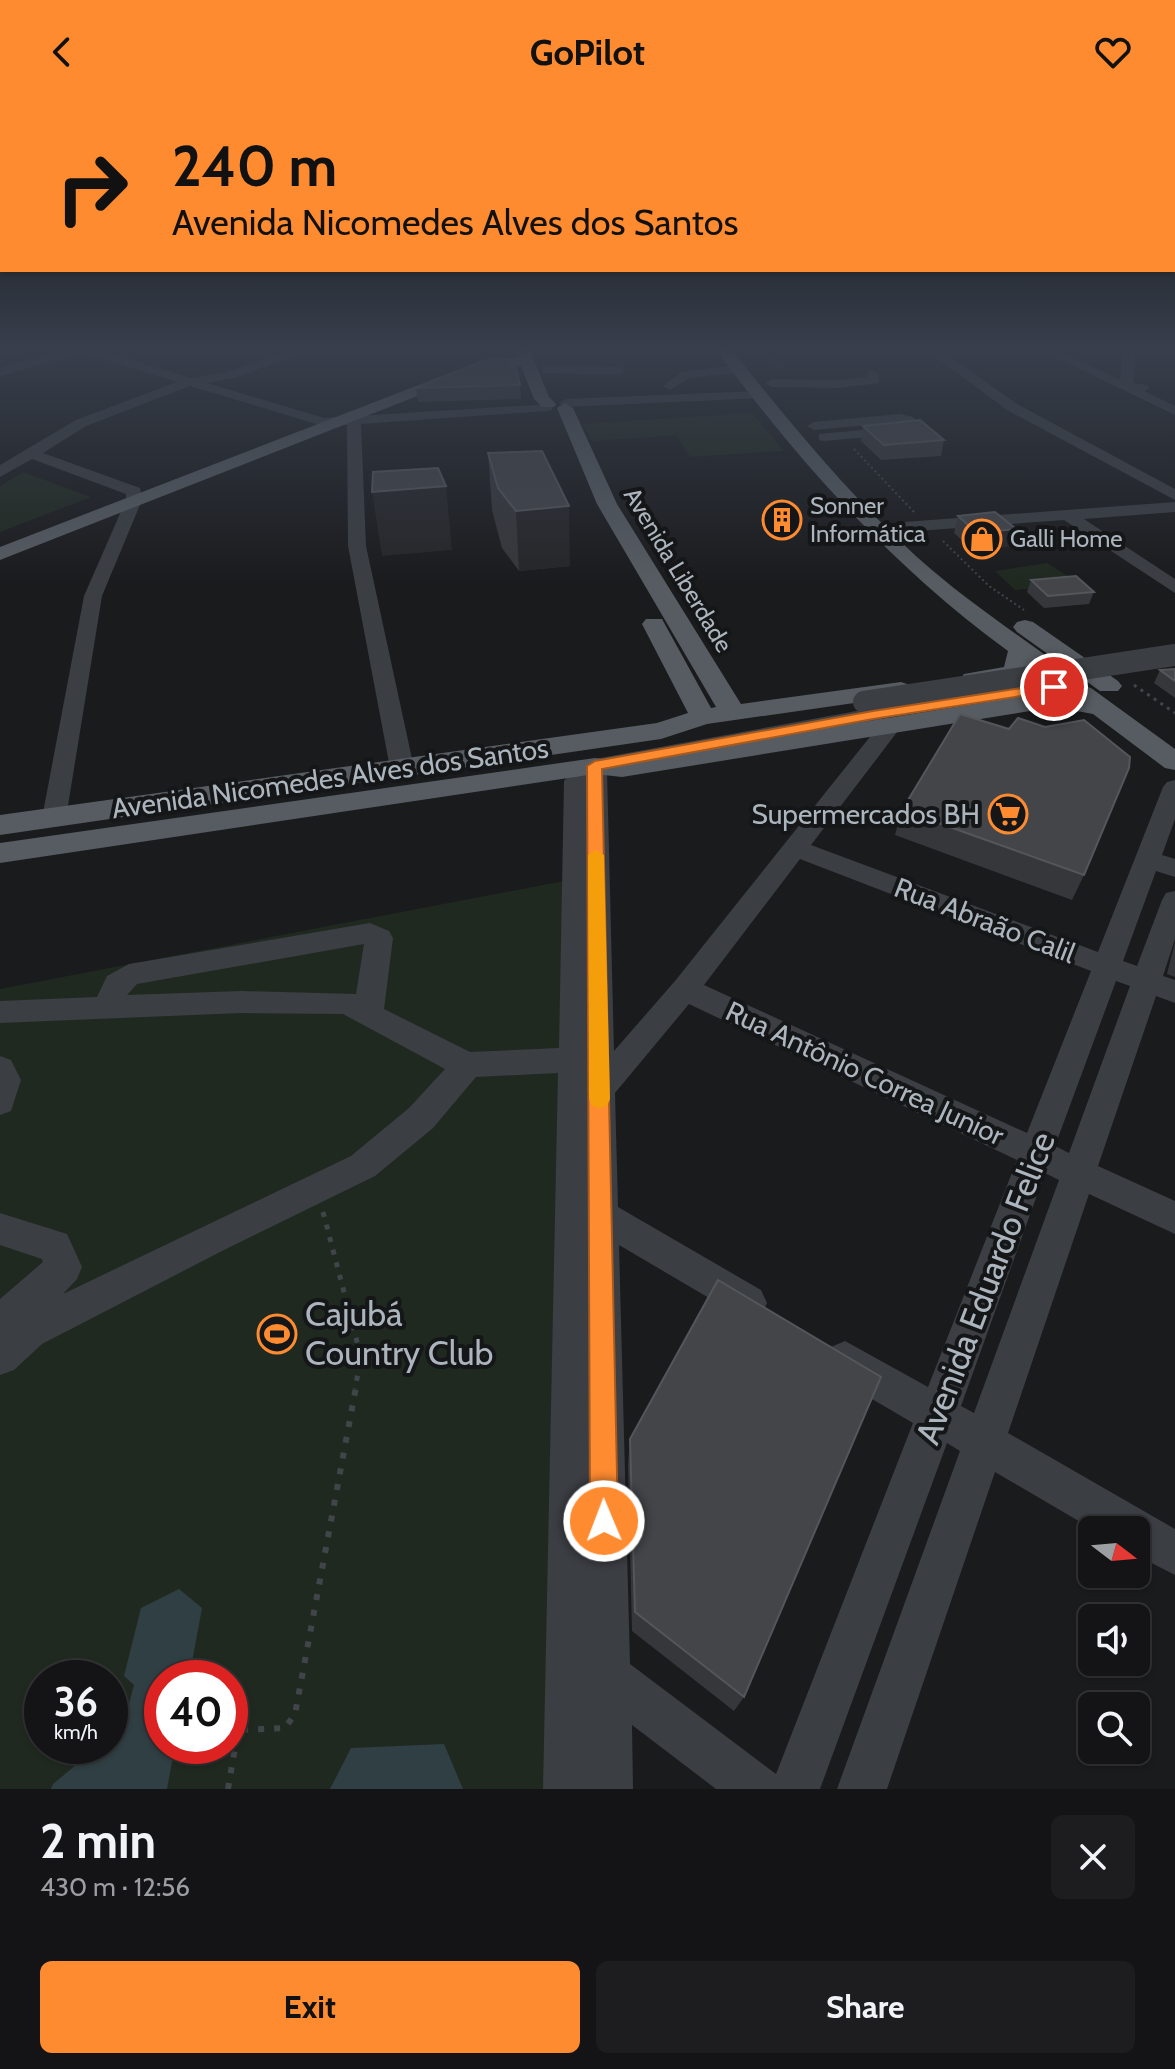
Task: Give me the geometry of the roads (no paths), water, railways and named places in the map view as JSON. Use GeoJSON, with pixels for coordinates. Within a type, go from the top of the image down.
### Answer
{"type":"FeatureCollection","features":[{"type":"Feature","properties":{"kind":"main road"},"geometry":{"type":"LineString","coordinates":[[0,545],[322,427]]}},
{"type":"Feature","properties":{"kind":"main road","name":"Avenida Liberdade"},"geometry":{"type":"LineString","coordinates":[[554,427],[621,568],[703,717]]}},
{"type":"Feature","properties":{"kind":"main road","name":"Avenida Liberdade"},"geometry":{"type":"LineString","coordinates":[[565,427],[607,504],[733,713]]}},
{"type":"Feature","properties":{"kind":"main road"},"geometry":{"type":"LineString","coordinates":[[803,427],[878,530],[941,589],[1021,648],[1117,694]]}},
{"type":"Feature","properties":{"kind":"main road"},"geometry":{"type":"LineString","coordinates":[[817,427],[832,441]]}},
{"type":"Feature","properties":{"kind":"main road"},"geometry":{"type":"LineString","coordinates":[[0,554],[134,495]]}},
{"type":"Feature","properties":{"kind":"main road"},"geometry":{"type":"LineString","coordinates":[[898,521],[965,584],[1117,694],[1175,762]]}},
{"type":"Feature","properties":{"kind":"main road"},"geometry":{"type":"LineString","coordinates":[[621,568],[644,565]]}},
{"type":"Feature","properties":{"kind":"main road","name":"Avenida Nicomedes Alves dos Santos"},"geometry":{"type":"LineString","coordinates":[[0,825],[661,731],[703,717],[1012,673],[1017,669],[1021,648]]}},
{"type":"Feature","properties":{"kind":"main road"},"geometry":{"type":"LineString","coordinates":[[967,680],[1001,691],[1003,699],[991,708]]}},
{"type":"Feature","properties":{"kind":"main road","name":"Avenida Nicomedes Alves dos Santos"},"geometry":{"type":"LineString","coordinates":[[0,853],[585,767],[622,769],[877,714],[991,708],[1117,694]]}},
{"type":"Feature","properties":{"kind":"street"},"geometry":{"type":"LineString","coordinates":[[0,472],[75,427]]}},
{"type":"Feature","properties":{"kind":"street"},"geometry":{"type":"LineString","coordinates":[[344,427],[357,546],[402,768]]}},
{"type":"Feature","properties":{"kind":"street"},"geometry":{"type":"LineString","coordinates":[[832,441],[874,427]]}},
{"type":"Feature","properties":{"kind":"street"},"geometry":{"type":"LineString","coordinates":[[832,441],[917,429],[915,427]]}},
{"type":"Feature","properties":{"kind":"street"},"geometry":{"type":"LineString","coordinates":[[1048,427],[1175,495]]}},
{"type":"Feature","properties":{"kind":"street"},"geometry":{"type":"LineString","coordinates":[[832,441],[929,437]]}},
{"type":"Feature","properties":{"kind":"street"},"geometry":{"type":"LineString","coordinates":[[30,453],[134,495],[93,596],[54,818]]}},
{"type":"Feature","properties":{"kind":"street"},"geometry":{"type":"LineString","coordinates":[[898,521],[927,526],[1175,507]]}},
{"type":"Feature","properties":{"kind":"street"},"geometry":{"type":"LineString","coordinates":[[1067,515],[1175,587]]}},
{"type":"Feature","properties":{"kind":"street","name":"Avenida Nicomedes Alves dos Santos"},"geometry":{"type":"LineString","coordinates":[[877,714],[1175,655]]}},
{"type":"Feature","properties":{"kind":"street","name":"Avenida Nicomedes Alves dos Santos"},"geometry":{"type":"LineString","coordinates":[[661,731],[750,721],[877,714],[1175,669]]}},
{"type":"Feature","properties":{"kind":"street"},"geometry":{"type":"LineString","coordinates":[[599,1090],[685,989],[795,848],[877,714]]}},
{"type":"Feature","properties":{"kind":"street"},"geometry":{"type":"LineString","coordinates":[[585,767],[574,1060],[587,1667],[608,1789]]}},
{"type":"Feature","properties":{"kind":"street"},"geometry":{"type":"LineString","coordinates":[[568,1789],[587,1667],[600,1215],[599,1090],[585,767]]}},
{"type":"Feature","properties":{"kind":"street","name":"Avenida Eduardo Felice"},"geometry":{"type":"LineString","coordinates":[[795,1789],[1107,966],[1162,863],[1175,787]]}},
{"type":"Feature","properties":{"kind":"street","name":"Rua Abraão Calil"},"geometry":{"type":"LineString","coordinates":[[795,848],[1161,987]]}},
{"type":"Feature","properties":{"kind":"street","name":"Avenida Eduardo Felice"},"geometry":{"type":"LineString","coordinates":[[862,1789],[1079,1174],[1161,987],[1175,900]]}},
{"type":"Feature","properties":{"kind":"street"},"geometry":{"type":"LineString","coordinates":[[107,1007],[117,984],[129,975],[370,933],[379,938],[368,1014]]}},
{"type":"Feature","properties":{"kind":"street","name":"Rua Antônio Correa Junior"},"geometry":{"type":"LineString","coordinates":[[685,989],[1175,1218]]}},
{"type":"Feature","properties":{"kind":"street"},"geometry":{"type":"LineString","coordinates":[[0,1012],[241,1002],[348,1003],[436,1052],[468,1065],[574,1060],[587,1068],[591,1082],[599,1090]]}},
{"type":"Feature","properties":{"kind":"street"},"geometry":{"type":"LineString","coordinates":[[0,1356],[28,1331],[209,1239],[318,1190],[363,1166],[421,1118],[468,1065]]}},
{"type":"Feature","properties":{"kind":"street"},"geometry":{"type":"LineString","coordinates":[[0,1069],[5,1080],[0,1102]]}},
{"type":"Feature","properties":{"kind":"street"},"geometry":{"type":"LineString","coordinates":[[600,1215],[775,1320]]}},
{"type":"Feature","properties":{"kind":"street"},"geometry":{"type":"LineString","coordinates":[[0,1229],[54,1246],[64,1267],[38,1293],[0,1322]]}},
{"type":"Feature","properties":{"kind":"street"},"geometry":{"type":"LineString","coordinates":[[816,1344],[1110,1516]]}},
{"type":"Feature","properties":{"kind":"street"},"geometry":{"type":"LineString","coordinates":[[1150,1539],[1175,1553]]}},
{"type":"Feature","properties":{"kind":"street"},"geometry":{"type":"LineString","coordinates":[[587,1667],[757,1789]]}},
{"type":"Feature","properties":{"kind":"place","name":"Sonner Informática"},"geometry":{"type":"Point","coordinates":[782,520]}},
{"type":"Feature","properties":{"kind":"place","name":"Galli Home"},"geometry":{"type":"Point","coordinates":[982,539]}},
{"type":"Feature","properties":{"kind":"place","name":"Supermercados BH"},"geometry":{"type":"Point","coordinates":[1008,814]}},
{"type":"Feature","properties":{"kind":"place","name":"Cajubá Country Club"},"geometry":{"type":"Point","coordinates":[277,1334]}}]}
